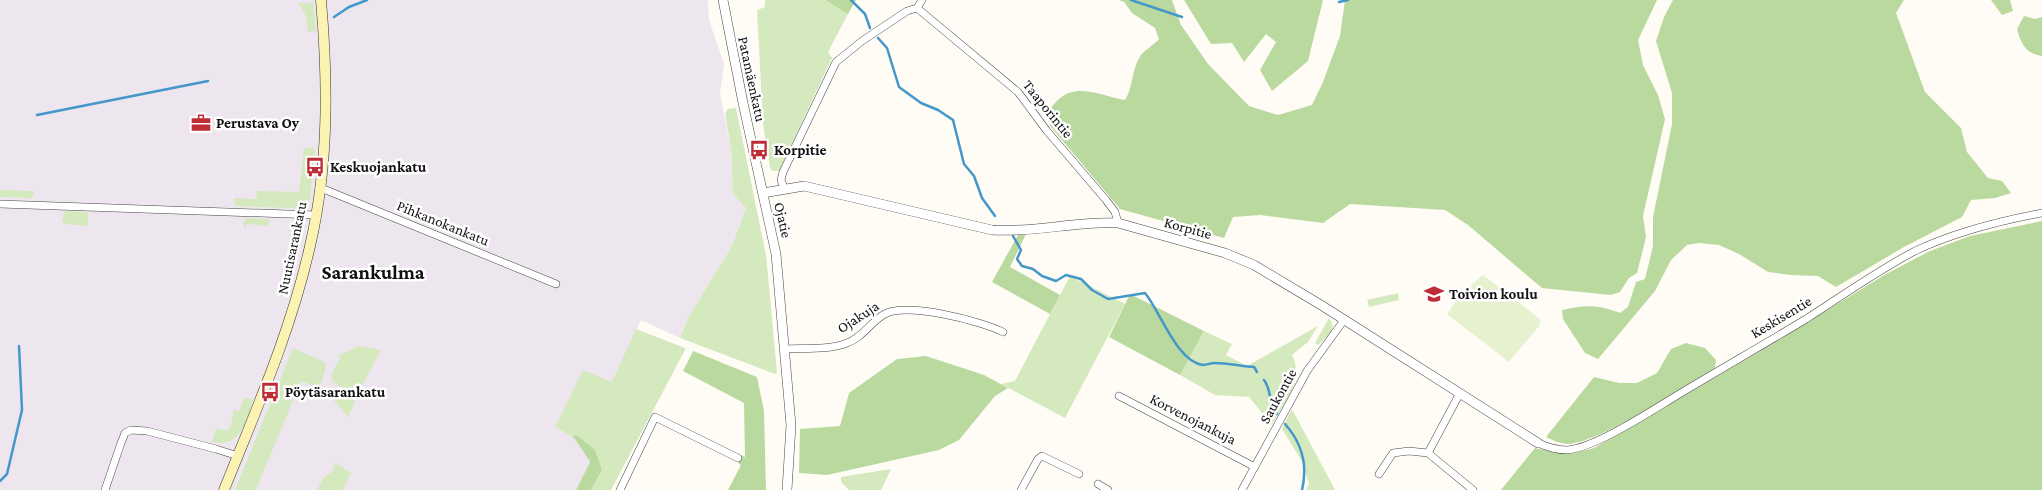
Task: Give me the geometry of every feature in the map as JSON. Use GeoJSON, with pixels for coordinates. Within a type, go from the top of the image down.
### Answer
{"type":"FeatureCollection","features":[{"type":"Feature","properties":{"kind":"main road","name":"Nuutisarankatu"},"geometry":{"type":"LineString","coordinates":[[224,490],[279,353],[296,300],[310,244],[320,189],[327,100],[321,0]]}},
{"type":"Feature","properties":{"kind":"street","name":"Patamäenkatu"},"geometry":{"type":"LineString","coordinates":[[723,0],[763,193]]}},
{"type":"Feature","properties":{"kind":"street","name":"Ojatie"},"geometry":{"type":"LineString","coordinates":[[787,490],[791,425],[785,349],[776,254],[763,193],[784,188],[781,180],[783,172],[836,62],[862,41],[907,11],[916,8],[922,0]]}},
{"type":"Feature","properties":{"kind":"street","name":"Taaporintie"},"geometry":{"type":"LineString","coordinates":[[916,8],[1018,92],[1106,200],[1115,212],[1118,223]]}},
{"type":"Feature","properties":{"kind":"street","name":"Korpitie"},"geometry":{"type":"LineString","coordinates":[[784,188],[804,186],[992,230],[1016,230],[1102,222],[1118,223],[1235,256],[1254,265],[1344,320],[1538,443]]}},
{"type":"Feature","properties":{"kind":"street","name":"Pihkanokankatu"},"geometry":{"type":"LineString","coordinates":[[320,189],[556,284]]}},
{"type":"Feature","properties":{"kind":"street"},"geometry":{"type":"LineString","coordinates":[[0,204],[315,214]]}},
{"type":"Feature","properties":{"kind":"street","name":"Keskisentie"},"geometry":{"type":"LineString","coordinates":[[1538,443],[1546,447],[1568,450],[1605,437],[1649,413],[1916,251],[1980,227],[2008,219],[2042,213]]}},
{"type":"Feature","properties":{"kind":"street","name":"Ojakuja"},"geometry":{"type":"LineString","coordinates":[[785,349],[846,344],[859,336],[884,314],[899,310],[938,313],[993,327],[1003,332]]}},
{"type":"Feature","properties":{"kind":"street","name":"Saukontie"},"geometry":{"type":"LineString","coordinates":[[1242,490],[1307,372],[1344,320]]}},
{"type":"Feature","properties":{"kind":"street"},"geometry":{"type":"LineString","coordinates":[[1428,453],[1460,394]]}},
{"type":"Feature","properties":{"kind":"street","name":"Korvenojankuja"},"geometry":{"type":"LineString","coordinates":[[1120,396],[1255,467]]}},
{"type":"Feature","properties":{"kind":"street"},"geometry":{"type":"LineString","coordinates":[[620,490],[655,417],[738,458]]}},
{"type":"Feature","properties":{"kind":"street"},"geometry":{"type":"LineString","coordinates":[[105,490],[121,442],[125,433],[131,430],[136,429],[238,456]]}},
{"type":"Feature","properties":{"kind":"street"},"geometry":{"type":"LineString","coordinates":[[1379,474],[1393,452],[1428,453],[1473,490]]}},
{"type":"Feature","properties":{"kind":"street"},"geometry":{"type":"LineString","coordinates":[[1021,490],[1038,459],[1042,456],[1079,474]]}},
{"type":"Feature","properties":{"kind":"street"},"geometry":{"type":"LineString","coordinates":[[1098,484],[1108,490]]}},
{"type":"Feature","properties":{"kind":"shaded area"},"geometry":{"type":"Polygon","coordinates":[[[0,0],[708,0],[709,20],[724,64],[720,94],[731,148],[733,194],[746,208],[732,246],[688,318],[680,338],[641,320],[612,383],[584,370],[555,427],[575,439],[590,462],[576,490],[0,490],[0,0]]]}},
{"type":"Feature","properties":{"kind":"green space"},"geometry":{"type":"Polygon","coordinates":[[[765,0],[825,0],[848,14],[828,52],[832,58],[779,171],[772,171],[770,167],[763,124],[757,10],[765,7],[765,0]]]}},
{"type":"Feature","properties":{"kind":"green space"},"geometry":{"type":"Polygon","coordinates":[[[825,0],[856,0],[848,14],[825,0]]]}},
{"type":"Feature","properties":{"kind":"green space"},"geometry":{"type":"Polygon","coordinates":[[[1119,0],[1172,0],[1181,25],[1208,64],[1249,106],[1278,115],[1312,105],[1323,82],[1340,36],[1345,0],[1657,0],[1638,40],[1643,65],[1658,95],[1665,119],[1643,216],[1646,237],[1637,273],[1629,278],[1620,292],[1611,295],[1542,288],[1468,225],[1445,210],[1350,204],[1323,223],[1260,215],[1233,217],[1224,238],[1120,209],[1051,127],[1046,115],[1059,99],[1066,94],[1074,92],[1091,92],[1125,100],[1138,60],[1159,39],[1155,28],[1132,13],[1124,2],[1119,0]]]}},
{"type":"Feature","properties":{"kind":"green space"},"geometry":{"type":"Polygon","coordinates":[[[1184,0],[1323,0],[1308,61],[1272,91],[1260,70],[1276,42],[1266,34],[1244,62],[1232,43],[1211,44],[1184,0]]]}},
{"type":"Feature","properties":{"kind":"green space"},"geometry":{"type":"Polygon","coordinates":[[[1673,0],[1904,0],[1896,13],[1925,92],[1961,128],[1967,152],[1988,178],[2002,181],[2011,193],[1995,198],[1971,200],[1962,217],[1904,247],[1836,287],[1818,276],[1768,272],[1739,254],[1719,245],[1699,243],[1687,245],[1671,260],[1655,291],[1598,359],[1585,353],[1563,319],[1562,310],[1591,306],[1620,313],[1628,307],[1636,282],[1645,279],[1653,246],[1653,217],[1672,124],[1672,93],[1656,41],[1664,17],[1673,0]]]}},
{"type":"Feature","properties":{"kind":"green space"},"geometry":{"type":"Polygon","coordinates":[[[1991,0],[2010,0],[2013,11],[2002,15],[1991,0]]]}},
{"type":"Feature","properties":{"kind":"green space"},"geometry":{"type":"Polygon","coordinates":[[[313,1],[316,31],[308,32],[306,16],[298,2],[308,4],[313,1]]]}},
{"type":"Feature","properties":{"kind":"green space"},"geometry":{"type":"Polygon","coordinates":[[[2024,16],[2035,19],[2042,17],[2042,56],[2028,51],[2020,39],[2017,29],[2024,16]]]}},
{"type":"Feature","properties":{"kind":"green space"},"geometry":{"type":"Polygon","coordinates":[[[736,108],[766,255],[777,372],[775,374],[680,338],[688,318],[732,246],[746,208],[733,194],[731,148],[725,114],[728,109],[736,108]]]}},
{"type":"Feature","properties":{"kind":"green space"},"geometry":{"type":"Polygon","coordinates":[[[304,148],[313,148],[315,150],[310,198],[306,206],[289,208],[235,206],[234,198],[256,199],[257,191],[299,192],[304,148]]]}},
{"type":"Feature","properties":{"kind":"green space"},"geometry":{"type":"Polygon","coordinates":[[[0,190],[33,191],[34,193],[32,198],[0,197],[0,190]]]}},
{"type":"Feature","properties":{"kind":"green space"},"geometry":{"type":"Polygon","coordinates":[[[64,211],[88,212],[88,226],[65,224],[62,221],[64,211]]]}},
{"type":"Feature","properties":{"kind":"green space"},"geometry":{"type":"Polygon","coordinates":[[[247,218],[269,219],[269,226],[247,224],[245,228],[243,223],[247,218]]]}},
{"type":"Feature","properties":{"kind":"green space"},"geometry":{"type":"Polygon","coordinates":[[[2042,221],[2042,490],[1501,490],[1535,448],[1565,453],[1594,448],[1759,352],[1886,274],[1930,251],[1970,236],[2042,221]]]}},
{"type":"Feature","properties":{"kind":"green space"},"geometry":{"type":"Polygon","coordinates":[[[1026,234],[1010,267],[1060,295],[1050,314],[992,282],[1018,235],[1026,234]]]}},
{"type":"Feature","properties":{"kind":"green space"},"geometry":{"type":"Polygon","coordinates":[[[1483,275],[1541,320],[1539,326],[1509,362],[1447,314],[1462,293],[1483,275]]]}},
{"type":"Feature","properties":{"kind":"green space"},"geometry":{"type":"Polygon","coordinates":[[[1070,276],[1125,304],[1065,418],[1001,384],[1015,381],[1070,276]]]}},
{"type":"Feature","properties":{"kind":"green space"},"geometry":{"type":"Polygon","coordinates":[[[1398,293],[1399,300],[1369,307],[1367,300],[1398,293]]]}},
{"type":"Feature","properties":{"kind":"green space"},"geometry":{"type":"Polygon","coordinates":[[[1130,294],[1204,331],[1180,375],[1109,337],[1130,294]]]}},
{"type":"Feature","properties":{"kind":"green space"},"geometry":{"type":"Polygon","coordinates":[[[1329,318],[1333,326],[1332,330],[1318,345],[1315,343],[1329,318]]]}},
{"type":"Feature","properties":{"kind":"green space"},"geometry":{"type":"Polygon","coordinates":[[[1318,326],[1308,342],[1292,355],[1296,374],[1294,383],[1287,400],[1272,425],[1249,397],[1215,395],[1180,375],[1204,331],[1232,344],[1226,355],[1247,366],[1318,326]]]}},
{"type":"Feature","properties":{"kind":"green space"},"geometry":{"type":"Polygon","coordinates":[[[636,329],[685,348],[685,350],[611,490],[591,490],[602,470],[576,435],[572,437],[555,427],[583,370],[612,382],[636,329]]]}},
{"type":"Feature","properties":{"kind":"green space"},"geometry":{"type":"Polygon","coordinates":[[[1686,343],[1705,348],[1716,360],[1715,368],[1642,412],[1601,434],[1568,444],[1546,437],[1594,377],[1619,383],[1637,383],[1657,373],[1671,349],[1686,343]]]}},
{"type":"Feature","properties":{"kind":"green space"},"geometry":{"type":"Polygon","coordinates":[[[359,346],[381,350],[357,395],[333,382],[332,376],[340,359],[338,356],[359,346]]]}},
{"type":"Feature","properties":{"kind":"green space"},"geometry":{"type":"Polygon","coordinates":[[[293,348],[324,362],[326,366],[320,388],[301,381],[256,490],[235,490],[293,348]]]}},
{"type":"Feature","properties":{"kind":"green space"},"geometry":{"type":"Polygon","coordinates":[[[693,351],[757,377],[764,411],[766,490],[728,490],[741,465],[738,463],[741,455],[745,457],[744,403],[683,371],[693,351]]]}},
{"type":"Feature","properties":{"kind":"green space"},"geometry":{"type":"Polygon","coordinates":[[[926,356],[984,375],[1008,388],[995,396],[959,440],[939,450],[827,475],[799,473],[800,429],[840,426],[849,393],[897,359],[926,356]]]}},
{"type":"Feature","properties":{"kind":"green space"},"geometry":{"type":"Polygon","coordinates":[[[335,387],[355,397],[348,417],[332,398],[335,387]]]}},
{"type":"Feature","properties":{"kind":"green space"},"geometry":{"type":"Polygon","coordinates":[[[244,397],[253,400],[241,432],[230,441],[222,443],[212,442],[216,428],[227,431],[230,428],[234,410],[240,411],[244,397]]]}},
{"type":"Feature","properties":{"kind":"green space"},"geometry":{"type":"Polygon","coordinates":[[[1292,409],[1335,490],[1306,490],[1309,484],[1303,463],[1282,429],[1292,409]]]}},
{"type":"Feature","properties":{"kind":"green space"},"geometry":{"type":"Polygon","coordinates":[[[576,435],[595,450],[602,470],[591,490],[576,490],[590,462],[572,437],[576,435]]]}},
{"type":"Feature","properties":{"kind":"green space"},"geometry":{"type":"Polygon","coordinates":[[[335,463],[351,473],[343,490],[317,490],[324,477],[332,472],[335,463]]]}},
{"type":"Feature","properties":{"kind":"green space"},"geometry":{"type":"Polygon","coordinates":[[[891,469],[881,490],[849,490],[841,482],[841,477],[891,469]]]}},
{"type":"Feature","properties":{"kind":"waterway"},"geometry":{"type":"LineString","coordinates":[[334,17],[349,7],[367,0]]}},
{"type":"Feature","properties":{"kind":"waterway"},"geometry":{"type":"LineString","coordinates":[[851,0],[865,14],[870,28]]}},
{"type":"Feature","properties":{"kind":"waterway"},"geometry":{"type":"LineString","coordinates":[[1131,0],[1182,17]]}},
{"type":"Feature","properties":{"kind":"waterway"},"geometry":{"type":"LineString","coordinates":[[1339,2],[1348,0]]}},
{"type":"Feature","properties":{"kind":"waterway"},"geometry":{"type":"LineString","coordinates":[[878,38],[887,48],[899,87],[921,103],[938,110],[953,120],[964,164],[974,176],[982,198],[995,216]]}},
{"type":"Feature","properties":{"kind":"waterway"},"geometry":{"type":"LineString","coordinates":[[37,115],[208,81]]}},
{"type":"Feature","properties":{"kind":"waterway"},"geometry":{"type":"LineString","coordinates":[[1013,236],[1021,250],[1017,259],[1022,266],[1033,269],[1042,276],[1056,281],[1066,275],[1081,279],[1092,290],[1108,299],[1145,293],[1177,346],[1194,362],[1203,365],[1219,363],[1254,367],[1257,372]]}},
{"type":"Feature","properties":{"kind":"waterway"},"geometry":{"type":"LineString","coordinates":[[0,481],[7,474],[22,410],[19,346]]}},
{"type":"Feature","properties":{"kind":"waterway"},"geometry":{"type":"LineString","coordinates":[[1264,380],[1272,406],[1277,414]]}},
{"type":"Feature","properties":{"kind":"waterway"},"geometry":{"type":"LineString","coordinates":[[1285,424],[1296,439],[1302,455],[1304,463],[1302,490]]}},
{"type":"Feature","properties":{"kind":"place","name":"Perustava Oy"},"geometry":{"type":"Point","coordinates":[201,123]}},
{"type":"Feature","properties":{"kind":"place","name":"Korpitie"},"geometry":{"type":"Point","coordinates":[759,150]}},
{"type":"Feature","properties":{"kind":"place","name":"Keskuojankatu"},"geometry":{"type":"Point","coordinates":[315,167]}},
{"type":"Feature","properties":{"kind":"place","name":"Toivion koulu"},"geometry":{"type":"Point","coordinates":[1434,294]}},
{"type":"Feature","properties":{"kind":"place","name":"Pöytäsarankatu"},"geometry":{"type":"Point","coordinates":[270,392]}},
{"type":"Feature","properties":{"kind":"district","name":"Sarankulma"},"geometry":{"type":"Point","coordinates":[373,272]}}]}
